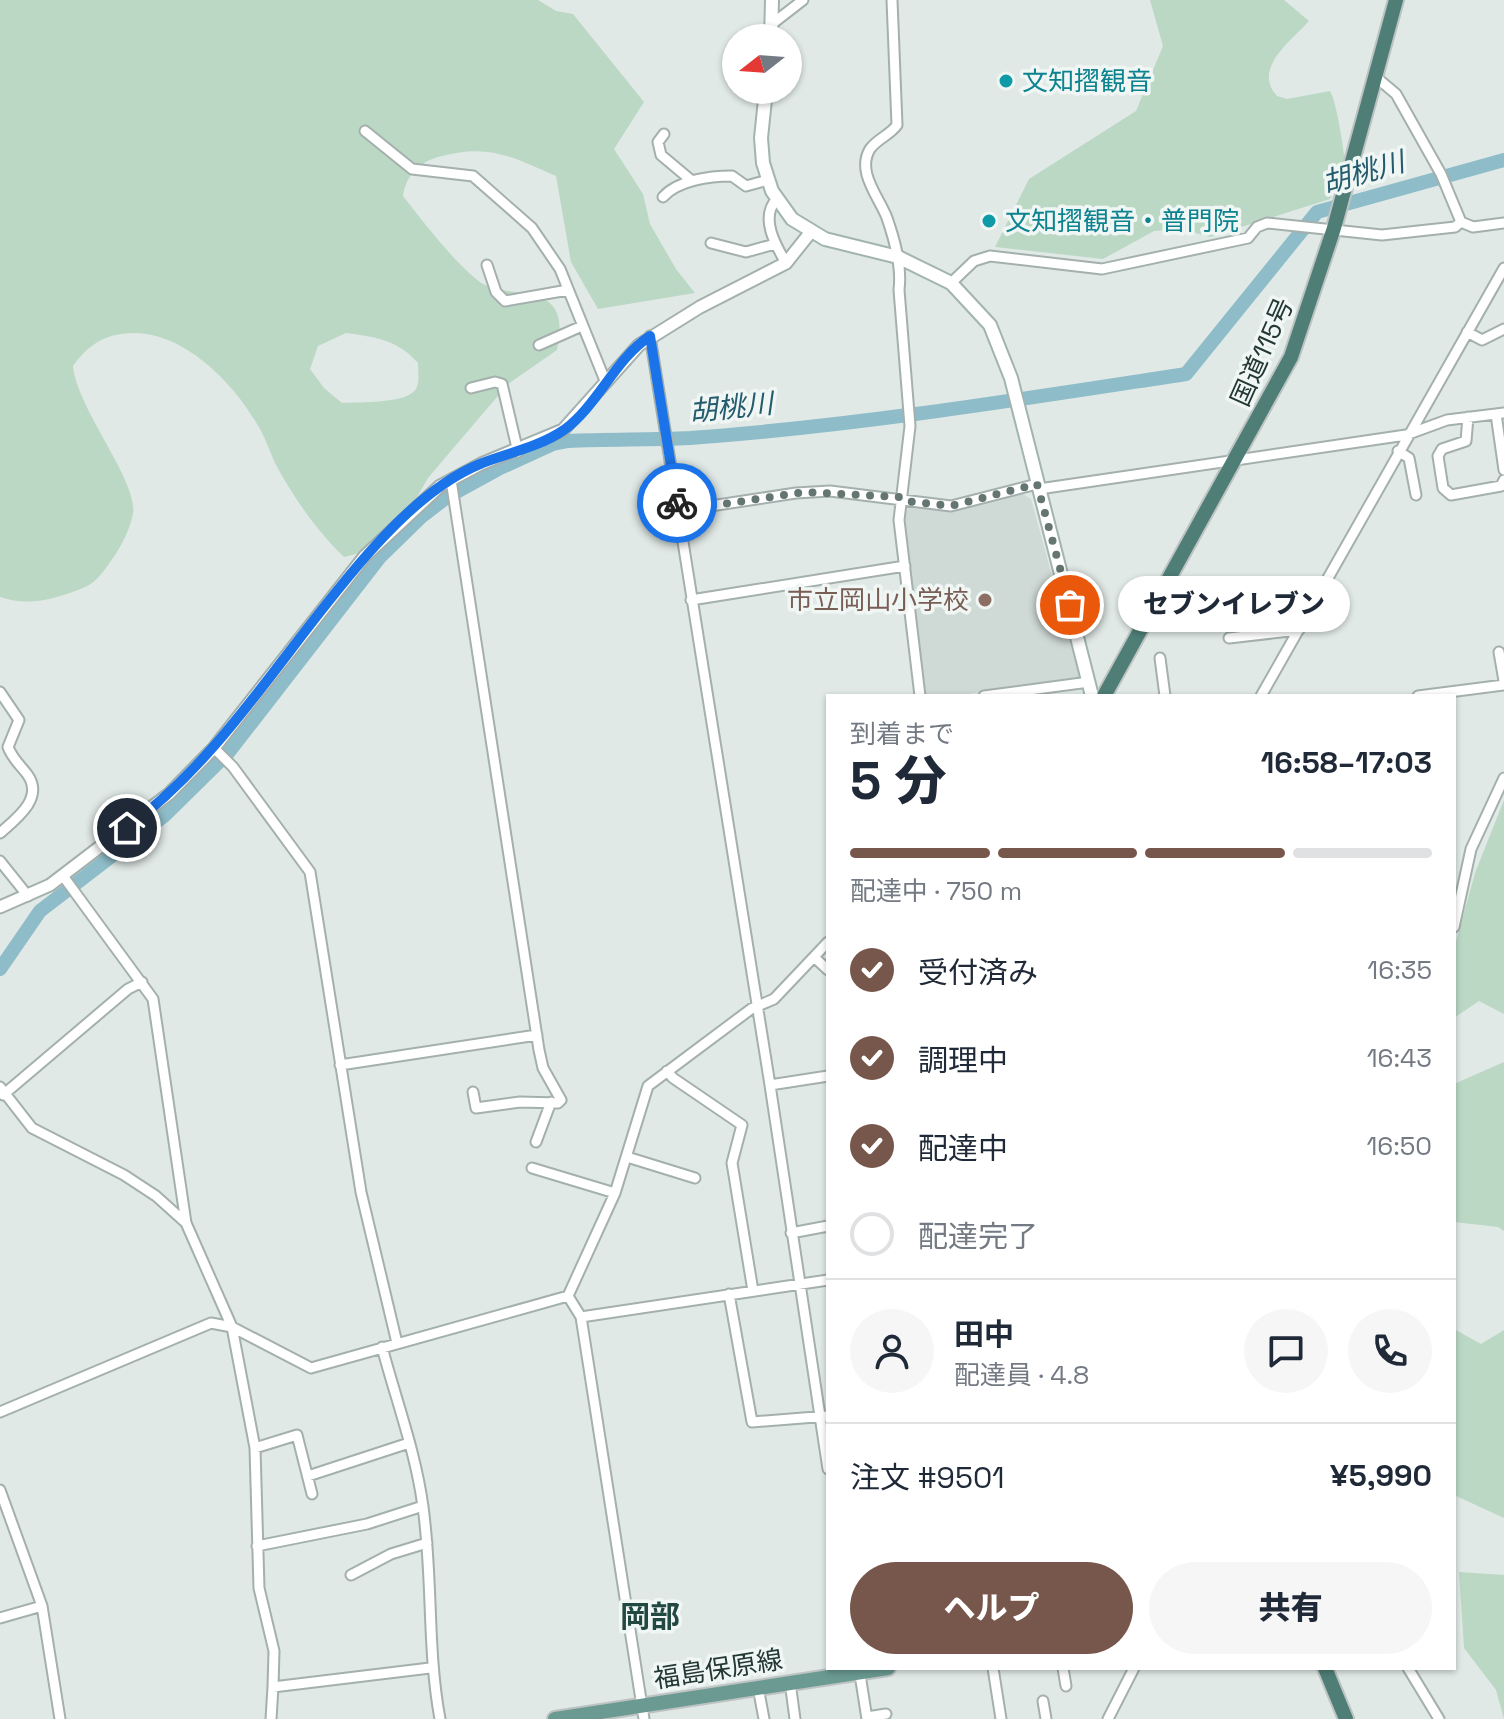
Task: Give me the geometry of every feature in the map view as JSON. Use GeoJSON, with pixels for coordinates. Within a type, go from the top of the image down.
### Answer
{"type":"FeatureCollection","features":[{"type":"Feature","properties":{"kind":"highway","name":"国道115号"},"geometry":{"type":"LineString","coordinates":[[1105,694],[1291,357],[1334,228],[1396,0]]}},
{"type":"Feature","properties":{"kind":"highway"},"geometry":{"type":"LineString","coordinates":[[1317,1670],[1337,1719]]}},
{"type":"Feature","properties":{"kind":"highway"},"geometry":{"type":"LineString","coordinates":[[1326,1670],[1346,1719]]}},
{"type":"Feature","properties":{"kind":"main road"},"geometry":{"type":"LineString","coordinates":[[772,0],[772,24]]}},
{"type":"Feature","properties":{"kind":"main road"},"geometry":{"type":"LineString","coordinates":[[765,104],[761,138],[768,180],[792,219],[810,233],[898,257],[951,283],[990,325],[1002,351],[1092,694]]}},
{"type":"Feature","properties":{"kind":"main road","name":"福島保原線"},"geometry":{"type":"LineString","coordinates":[[555,1719],[643,1712],[758,1687],[860,1670]]}},
{"type":"Feature","properties":{"kind":"street"},"geometry":{"type":"LineString","coordinates":[[772,24],[803,0]]}},
{"type":"Feature","properties":{"kind":"street"},"geometry":{"type":"LineString","coordinates":[[892,0],[897,125],[870,148],[866,162],[869,182],[889,223],[902,271],[899,290],[910,411],[899,520],[920,694]]}},
{"type":"Feature","properties":{"kind":"street"},"geometry":{"type":"LineString","coordinates":[[1377,78],[1396,94],[1441,174],[1461,222],[1473,227],[1504,223]]}},
{"type":"Feature","properties":{"kind":"street"},"geometry":{"type":"LineString","coordinates":[[365,131],[412,169],[473,176],[532,228],[560,269],[606,383]]}},
{"type":"Feature","properties":{"kind":"street"},"geometry":{"type":"LineString","coordinates":[[664,134],[658,142],[661,155],[692,181]]}},
{"type":"Feature","properties":{"kind":"street"},"geometry":{"type":"LineString","coordinates":[[663,197],[692,181],[732,176],[751,186],[768,180]]}},
{"type":"Feature","properties":{"kind":"street"},"geometry":{"type":"LineString","coordinates":[[777,199],[770,215],[775,244],[786,263]]}},
{"type":"Feature","properties":{"kind":"street"},"geometry":{"type":"LineString","coordinates":[[951,283],[974,261],[990,256],[1085,268],[1114,268],[1248,238],[1257,227],[1267,223],[1382,235],[1455,227],[1461,222]]}},
{"type":"Feature","properties":{"kind":"street"},"geometry":{"type":"LineString","coordinates":[[0,907],[28,896],[63,876],[148,812],[214,748],[365,556],[451,480],[563,430],[650,336],[786,263],[810,233]]}},
{"type":"Feature","properties":{"kind":"street"},"geometry":{"type":"LineString","coordinates":[[711,243],[746,252],[775,244]]}},
{"type":"Feature","properties":{"kind":"street"},"geometry":{"type":"LineString","coordinates":[[487,265],[496,292],[505,301],[568,290]]}},
{"type":"Feature","properties":{"kind":"street"},"geometry":{"type":"LineString","coordinates":[[1262,694],[1406,435],[1504,268]]}},
{"type":"Feature","properties":{"kind":"street"},"geometry":{"type":"LineString","coordinates":[[539,345],[582,326]]}},
{"type":"Feature","properties":{"kind":"street"},"geometry":{"type":"LineString","coordinates":[[1467,332],[1482,340],[1504,329]]}},
{"type":"Feature","properties":{"kind":"street"},"geometry":{"type":"LineString","coordinates":[[650,336],[826,1442]]}},
{"type":"Feature","properties":{"kind":"street"},"geometry":{"type":"LineString","coordinates":[[471,388],[495,382],[502,384],[518,452]]}},
{"type":"Feature","properties":{"kind":"street"},"geometry":{"type":"LineString","coordinates":[[678,511],[804,492],[900,497],[909,502],[951,506],[1038,486],[1406,435],[1444,420],[1500,413],[1504,470]]}},
{"type":"Feature","properties":{"kind":"street"},"geometry":{"type":"LineString","coordinates":[[1468,417],[1466,441],[1442,449],[1438,456],[1443,488],[1451,495],[1501,486],[1504,480]]}},
{"type":"Feature","properties":{"kind":"street"},"geometry":{"type":"LineString","coordinates":[[1398,451],[1409,458],[1416,495]]}},
{"type":"Feature","properties":{"kind":"street"},"geometry":{"type":"LineString","coordinates":[[451,480],[537,1035],[543,1068],[561,1100],[476,1108],[473,1092]]}},
{"type":"Feature","properties":{"kind":"street"},"geometry":{"type":"LineString","coordinates":[[691,600],[905,566]]}},
{"type":"Feature","properties":{"kind":"street"},"geometry":{"type":"LineString","coordinates":[[1229,638],[1299,630]]}},
{"type":"Feature","properties":{"kind":"street"},"geometry":{"type":"LineString","coordinates":[[1431,694],[1504,683],[1499,652]]}},
{"type":"Feature","properties":{"kind":"street"},"geometry":{"type":"LineString","coordinates":[[1160,658],[1165,694]]}},
{"type":"Feature","properties":{"kind":"street"},"geometry":{"type":"LineString","coordinates":[[999,694],[1089,682]]}},
{"type":"Feature","properties":{"kind":"street"},"geometry":{"type":"LineString","coordinates":[[0,692],[18,717],[8,747],[30,778],[33,795],[22,813],[0,833]]}},
{"type":"Feature","properties":{"kind":"street"},"geometry":{"type":"LineString","coordinates":[[214,748],[233,767],[310,872],[362,1196],[397,1343]]}},
{"type":"Feature","properties":{"kind":"street"},"geometry":{"type":"LineString","coordinates":[[1456,918],[1471,849],[1504,778]]}},
{"type":"Feature","properties":{"kind":"street"},"geometry":{"type":"LineString","coordinates":[[0,861],[28,896]]}},
{"type":"Feature","properties":{"kind":"street"},"geometry":{"type":"LineString","coordinates":[[63,876],[142,982],[154,1005],[186,1223],[232,1327],[255,1448],[258,1478],[254,1511],[260,1599],[274,1651],[271,1719]]}},
{"type":"Feature","properties":{"kind":"street"},"geometry":{"type":"LineString","coordinates":[[568,1296],[615,1193],[648,1086],[756,1007],[785,990],[826,944]]}},
{"type":"Feature","properties":{"kind":"street"},"geometry":{"type":"LineString","coordinates":[[815,958],[826,968]]}},
{"type":"Feature","properties":{"kind":"street"},"geometry":{"type":"LineString","coordinates":[[142,982],[128,989],[2,1093],[32,1128],[124,1175],[156,1196],[186,1223]]}},
{"type":"Feature","properties":{"kind":"street"},"geometry":{"type":"LineString","coordinates":[[340,1065],[537,1035]]}},
{"type":"Feature","properties":{"kind":"street"},"geometry":{"type":"LineString","coordinates":[[667,1071],[742,1125],[732,1163],[753,1291]]}},
{"type":"Feature","properties":{"kind":"street"},"geometry":{"type":"LineString","coordinates":[[770,1085],[826,1076]]}},
{"type":"Feature","properties":{"kind":"street"},"geometry":{"type":"LineString","coordinates":[[536,1142],[551,1102]]}},
{"type":"Feature","properties":{"kind":"street"},"geometry":{"type":"LineString","coordinates":[[627,1157],[695,1178]]}},
{"type":"Feature","properties":{"kind":"street"},"geometry":{"type":"LineString","coordinates":[[532,1168],[615,1193]]}},
{"type":"Feature","properties":{"kind":"street"},"geometry":{"type":"LineString","coordinates":[[791,1233],[826,1226]]}},
{"type":"Feature","properties":{"kind":"street"},"geometry":{"type":"LineString","coordinates":[[581,1317],[826,1280]]}},
{"type":"Feature","properties":{"kind":"street"},"geometry":{"type":"LineString","coordinates":[[729,1294],[752,1422],[824,1416]]}},
{"type":"Feature","properties":{"kind":"street"},"geometry":{"type":"LineString","coordinates":[[0,1412],[206,1324],[232,1327],[311,1368],[568,1296]]}},
{"type":"Feature","properties":{"kind":"street"},"geometry":{"type":"LineString","coordinates":[[568,1296],[581,1317],[643,1712]]}},
{"type":"Feature","properties":{"kind":"street"},"geometry":{"type":"LineString","coordinates":[[382,1347],[423,1506],[432,1583],[430,1668],[440,1719]]}},
{"type":"Feature","properties":{"kind":"street"},"geometry":{"type":"LineString","coordinates":[[255,1448],[297,1435],[312,1494]]}},
{"type":"Feature","properties":{"kind":"street"},"geometry":{"type":"LineString","coordinates":[[308,1476],[409,1443]]}},
{"type":"Feature","properties":{"kind":"street"},"geometry":{"type":"LineString","coordinates":[[0,1490],[42,1606],[60,1719]]}},
{"type":"Feature","properties":{"kind":"street"},"geometry":{"type":"LineString","coordinates":[[257,1546],[367,1524],[423,1506]]}},
{"type":"Feature","properties":{"kind":"street"},"geometry":{"type":"LineString","coordinates":[[351,1575],[391,1554],[427,1543]]}},
{"type":"Feature","properties":{"kind":"street"},"geometry":{"type":"LineString","coordinates":[[0,1618],[42,1606]]}},
{"type":"Feature","properties":{"kind":"street"},"geometry":{"type":"LineString","coordinates":[[273,1687],[430,1668]]}},
{"type":"Feature","properties":{"kind":"street"},"geometry":{"type":"LineString","coordinates":[[860,1670],[867,1718],[886,1714]]}},
{"type":"Feature","properties":{"kind":"street"},"geometry":{"type":"LineString","coordinates":[[993,1670],[1001,1719]]}},
{"type":"Feature","properties":{"kind":"street"},"geometry":{"type":"LineString","coordinates":[[1063,1670],[1066,1686]]}},
{"type":"Feature","properties":{"kind":"street"},"geometry":{"type":"LineString","coordinates":[[1108,1719],[1133,1670]]}},
{"type":"Feature","properties":{"kind":"street"},"geometry":{"type":"LineString","coordinates":[[1409,1670],[1439,1719]]}},
{"type":"Feature","properties":{"kind":"street"},"geometry":{"type":"LineString","coordinates":[[790,1682],[795,1719]]}},
{"type":"Feature","properties":{"kind":"street"},"geometry":{"type":"LineString","coordinates":[[758,1687],[764,1719]]}},
{"type":"Feature","properties":{"kind":"street"},"geometry":{"type":"LineString","coordinates":[[1043,1701],[1046,1719]]}},
{"type":"Feature","properties":{"kind":"shaded area","name":"市立岡山小学校"},"geometry":{"type":"Polygon","coordinates":[[[1022,493],[1031,499],[1080,678],[968,694],[923,694],[904,511],[911,507],[945,511],[1022,493]]]}},
{"type":"Feature","properties":{"kind":"green space"},"geometry":{"type":"Polygon","coordinates":[[[0,0],[538,0],[556,11],[573,14],[644,102],[614,149],[643,194],[650,224],[676,269],[695,293],[598,309],[571,262],[556,176],[511,158],[485,152],[456,153],[431,160],[410,176],[403,196],[447,250],[476,279],[489,286],[534,295],[546,301],[556,310],[560,326],[557,350],[508,384],[428,478],[390,545],[344,557],[298,501],[275,463],[257,424],[221,377],[189,351],[171,341],[153,335],[115,335],[99,341],[73,366],[85,403],[132,499],[133,513],[125,537],[100,575],[83,588],[42,600],[21,601],[0,597],[0,0]],[[346,333],[318,346],[310,369],[324,388],[342,403],[393,400],[416,389],[418,363],[403,349],[377,338],[346,333]]]}},
{"type":"Feature","properties":{"kind":"green space"},"geometry":{"type":"Polygon","coordinates":[[[1150,0],[1284,0],[1309,21],[1284,46],[1271,66],[1270,86],[1277,96],[1287,99],[1330,91],[1338,118],[1346,173],[1330,199],[1210,237],[1182,229],[1154,231],[1103,259],[995,247],[1029,179],[1136,111],[1163,46],[1150,0]]]}},
{"type":"Feature","properties":{"kind":"green space"},"geometry":{"type":"Polygon","coordinates":[[[1504,800],[1504,1014],[1479,1001],[1456,1017],[1456,942],[1475,873],[1504,800]]]}},
{"type":"Feature","properties":{"kind":"green space"},"geometry":{"type":"Polygon","coordinates":[[[1504,1062],[1504,1231],[1498,1227],[1456,1222],[1456,1083],[1504,1062]]]}},
{"type":"Feature","properties":{"kind":"green space"},"geometry":{"type":"Polygon","coordinates":[[[1456,1330],[1481,1344],[1504,1330],[1504,1518],[1456,1496],[1456,1330]]]}},
{"type":"Feature","properties":{"kind":"green space"},"geometry":{"type":"Polygon","coordinates":[[[1459,1572],[1504,1575],[1504,1719],[1496,1690],[1464,1648],[1459,1572]]]}},
{"type":"Feature","properties":{"kind":"waterway","name":"胡桃川"},"geometry":{"type":"LineString","coordinates":[[0,969],[40,911],[164,816],[228,753],[380,557],[421,517],[447,497],[498,469],[553,444],[568,441],[752,433],[939,411],[1186,374],[1317,212],[1504,160]]}},
{"type":"Feature","properties":{"kind":"way so far"},"geometry":{"type":"LineString","coordinates":[[677,503],[678,511],[796,493],[830,491],[900,497],[905,501],[944,507],[1037,484],[1070,605]]}},
{"type":"Feature","properties":{"kind":"place","name":"文知摺観音"},"geometry":{"type":"Point","coordinates":[1006,81]}},
{"type":"Feature","properties":{"kind":"place","name":"文知摺観音・普門院"},"geometry":{"type":"Point","coordinates":[989,221]}},
{"type":"Feature","properties":{"kind":"place","name":"市立岡山小学校"},"geometry":{"type":"Point","coordinates":[985,600]}},
{"type":"Feature","properties":{"kind":"place","name":"セブンイレブン"},"geometry":{"type":"Point","coordinates":[1070,605]}},
{"type":"Feature","properties":{"kind":"district","name":"岡部"},"geometry":{"type":"Point","coordinates":[650,1616]}},
{"type":"Feature","properties":{"kind":"route"},"geometry":{"type":"LineString","coordinates":[[127,828],[169,794],[214,748],[378,542],[440,486],[481,464],[542,441],[570,425],[633,351],[650,336],[677,503]]}}]}
